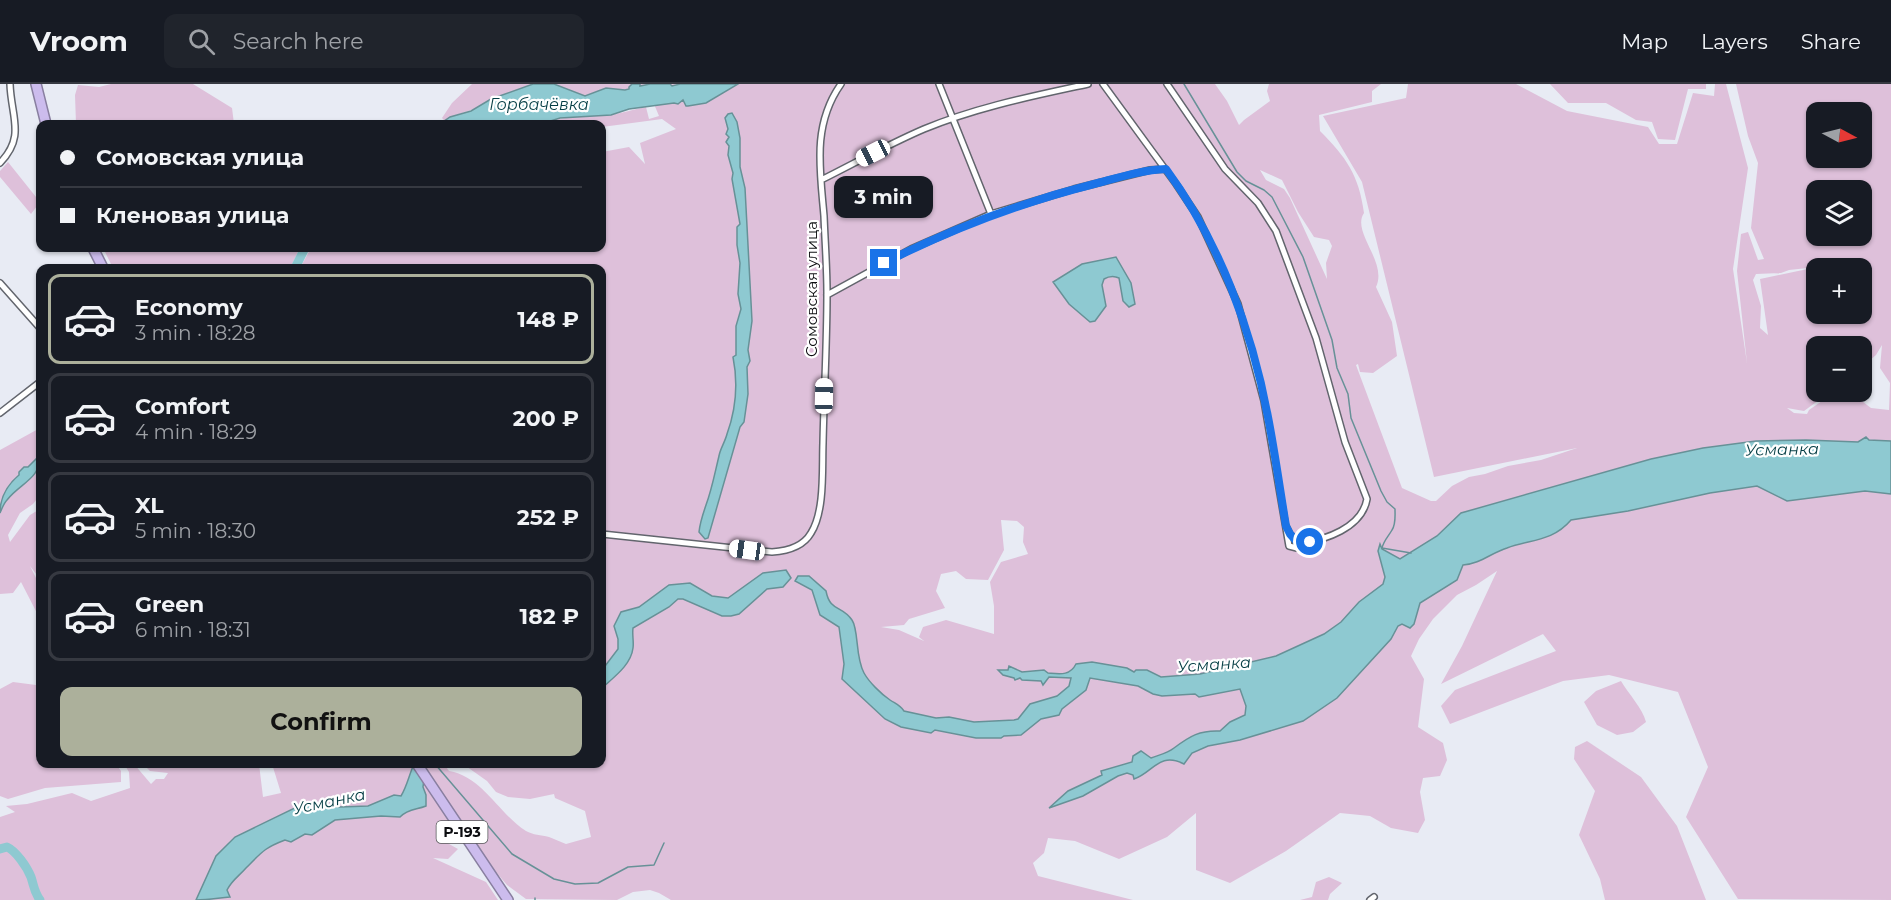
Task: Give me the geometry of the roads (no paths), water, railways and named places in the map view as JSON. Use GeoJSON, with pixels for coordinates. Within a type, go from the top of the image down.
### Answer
{"type":"FeatureCollection","features":[{"type":"Feature","properties":{"kind":"highway"},"geometry":{"type":"LineString","coordinates":[[36,84],[45,120]]}},
{"type":"Feature","properties":{"kind":"highway","name":"Р-193"},"geometry":{"type":"LineString","coordinates":[[420,768],[508,900]]}},
{"type":"Feature","properties":{"kind":"street"},"geometry":{"type":"LineString","coordinates":[[0,163],[15,141],[10,84]]}},
{"type":"Feature","properties":{"kind":"street","name":"Сомовская улица"},"geometry":{"type":"LineString","coordinates":[[606,534],[772,552],[791,549],[807,538],[816,524],[820,504],[827,295],[819,155],[821,132],[831,99],[841,84]]}},
{"type":"Feature","properties":{"kind":"street"},"geometry":{"type":"LineString","coordinates":[[939,84],[991,214]]}},
{"type":"Feature","properties":{"kind":"street"},"geometry":{"type":"LineString","coordinates":[[821,180],[891,145],[952,119],[1016,100],[1088,84]]}},
{"type":"Feature","properties":{"kind":"street"},"geometry":{"type":"LineString","coordinates":[[1103,84],[1166,169],[1198,217],[1238,304],[1264,400],[1289,546],[1297,548],[1299,544],[1342,530],[1359,516],[1367,499],[1345,442],[1316,338],[1276,231],[1258,203],[1225,168],[1167,84]]}},
{"type":"Feature","properties":{"kind":"street"},"geometry":{"type":"LineString","coordinates":[[827,295],[911,249],[991,214],[1074,189],[1150,170],[1166,169]]}},
{"type":"Feature","properties":{"kind":"street"},"geometry":{"type":"LineString","coordinates":[[0,283],[36,324]]}},
{"type":"Feature","properties":{"kind":"street"},"geometry":{"type":"LineString","coordinates":[[0,413],[36,385]]}},
{"type":"Feature","properties":{"kind":"water","name":"Горбачёвка"},"geometry":{"type":"Polygon","coordinates":[[[533,84],[554,84],[585,96],[606,88],[629,89],[632,84],[640,84],[640,86],[670,84],[672,86],[738,84],[706,103],[688,106],[683,100],[678,104],[629,109],[611,115],[554,120],[446,120],[471,111],[491,99],[533,84]]]}},
{"type":"Feature","properties":{"kind":"water"},"geometry":{"type":"Polygon","coordinates":[[[732,113],[737,122],[740,138],[740,167],[745,188],[752,321],[748,350],[750,361],[747,367],[748,394],[744,422],[740,427],[708,538],[705,539],[699,532],[700,525],[734,405],[733,357],[736,355],[736,326],[741,309],[738,294],[740,263],[737,245],[737,227],[740,224],[732,179],[733,173],[728,155],[729,146],[726,142],[729,137],[726,134],[728,129],[725,118],[732,113]]]}},
{"type":"Feature","properties":{"kind":"water"},"geometry":{"type":"Polygon","coordinates":[[[1116,257],[1131,283],[1135,304],[1129,307],[1123,301],[1119,278],[1108,277],[1104,279],[1102,285],[1106,306],[1095,321],[1090,322],[1069,304],[1053,282],[1082,264],[1116,257]]]}},
{"type":"Feature","properties":{"kind":"water"},"geometry":{"type":"Polygon","coordinates":[[[1866,437],[1869,440],[1891,441],[1891,494],[1865,491],[1787,501],[1757,486],[1571,520],[1549,536],[1501,550],[1475,563],[1463,565],[1457,580],[1420,603],[1414,624],[1410,628],[1402,624],[1398,626],[1391,639],[1337,698],[1303,721],[1240,740],[1208,746],[1192,753],[1184,764],[1168,760],[1162,761],[1134,779],[1133,775],[1127,773],[1118,776],[1083,796],[1049,808],[1068,791],[1102,775],[1101,771],[1132,762],[1133,756],[1141,751],[1151,758],[1169,751],[1195,735],[1220,731],[1230,722],[1245,715],[1246,706],[1240,689],[1199,697],[1195,694],[1162,696],[1138,686],[1090,678],[1086,690],[1062,709],[1059,715],[1041,719],[1021,735],[976,738],[935,730],[931,733],[901,727],[885,719],[842,679],[844,664],[839,627],[820,615],[812,590],[795,581],[798,576],[809,576],[826,591],[833,605],[848,615],[856,630],[859,659],[864,673],[879,691],[904,711],[936,718],[949,717],[974,722],[1014,720],[1018,719],[1030,704],[1057,696],[1069,686],[1071,678],[1049,677],[1043,685],[1041,681],[1020,678],[1015,680],[998,670],[1008,670],[1009,666],[1022,672],[1044,670],[1048,673],[1061,674],[1071,671],[1076,664],[1092,662],[1127,668],[1134,672],[1147,670],[1161,677],[1200,674],[1276,656],[1324,634],[1341,622],[1359,602],[1383,584],[1385,577],[1378,551],[1380,544],[1382,549],[1400,559],[1437,536],[1461,513],[1651,459],[1703,448],[1756,441],[1858,442],[1866,437]]]}},
{"type":"Feature","properties":{"kind":"water"},"geometry":{"type":"Polygon","coordinates":[[[36,459],[36,471],[12,494],[0,513],[1,502],[8,487],[24,467],[28,467],[36,459]]]}},
{"type":"Feature","properties":{"kind":"water"},"geometry":{"type":"Polygon","coordinates":[[[786,570],[791,578],[783,587],[767,589],[739,614],[722,616],[683,599],[678,599],[669,607],[633,628],[632,654],[621,670],[606,684],[606,665],[618,649],[614,626],[621,612],[639,607],[669,585],[690,583],[712,596],[728,598],[763,573],[786,570]]]}},
{"type":"Feature","properties":{"kind":"water"},"geometry":{"type":"Polygon","coordinates":[[[412,768],[425,768],[423,787],[426,806],[409,811],[400,817],[381,816],[335,820],[312,835],[305,834],[291,842],[285,840],[260,854],[233,881],[227,890],[230,897],[196,900],[216,856],[235,837],[305,803],[340,807],[368,806],[394,795],[401,796],[412,768]]]}},
{"type":"Feature","properties":{"kind":"waterway"},"geometry":{"type":"LineString","coordinates":[[1184,84],[1237,172],[1246,181],[1272,197],[1303,257],[1332,340],[1337,368],[1348,394],[1351,418],[1381,491],[1387,502],[1395,509],[1394,525],[1382,548],[1411,553]]}},
{"type":"Feature","properties":{"kind":"waterway"},"geometry":{"type":"LineString","coordinates":[[297,264],[303,252]]}},
{"type":"Feature","properties":{"kind":"waterway"},"geometry":{"type":"LineString","coordinates":[[438,768],[512,854],[554,879],[575,884],[598,883],[628,867],[654,865],[664,843]]}},
{"type":"Feature","properties":{"kind":"waterway","name":"Усманка"},"geometry":{"type":"LineString","coordinates":[[0,849],[7,847],[21,860],[40,900]]}}]}
